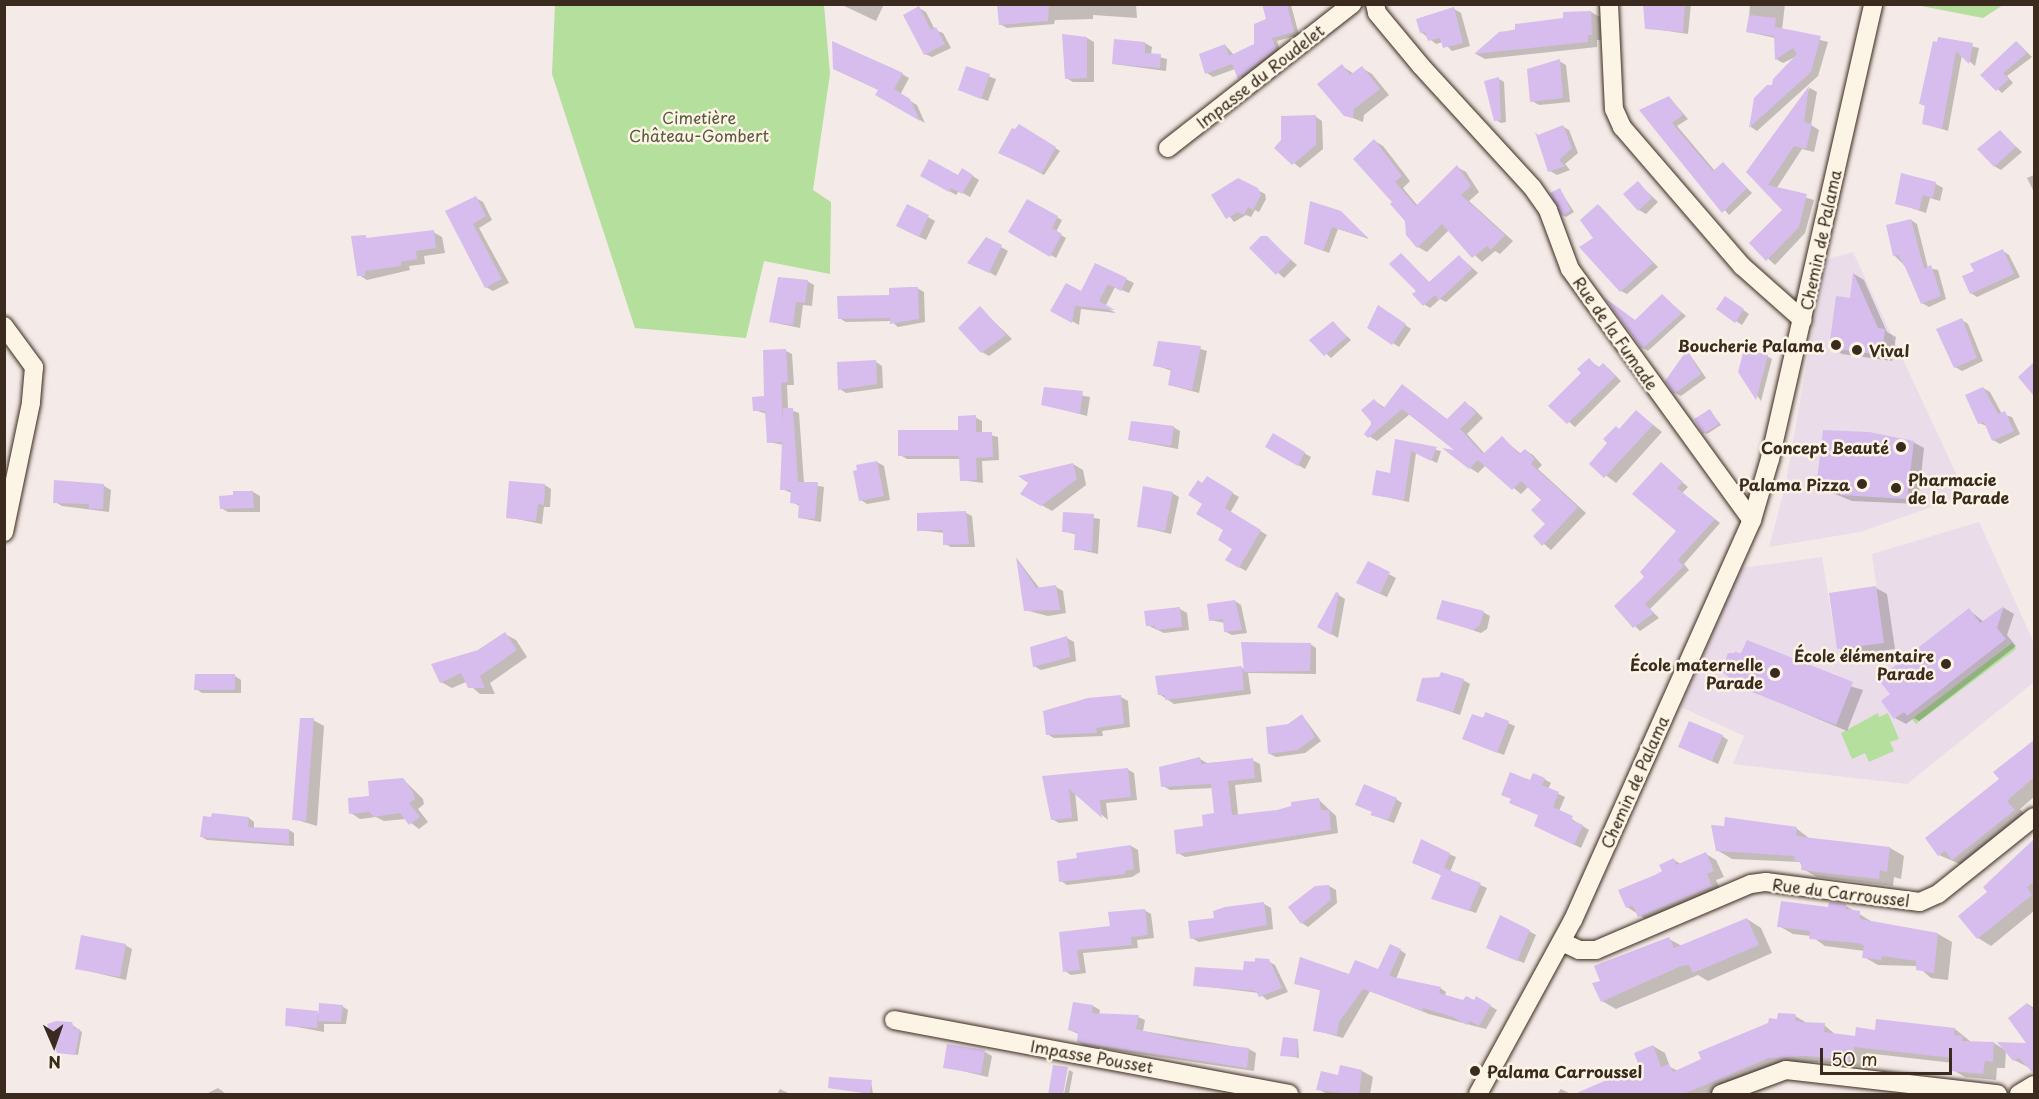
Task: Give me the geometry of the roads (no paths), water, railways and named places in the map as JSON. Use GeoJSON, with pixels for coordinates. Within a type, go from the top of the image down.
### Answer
{"type":"FeatureCollection","features":[{"type":"Feature","properties":{"kind":"street","name":"Impasse du Roudelet"},"geometry":{"type":"LineString","coordinates":[[1168,148],[1352,4]]}},
{"type":"Feature","properties":{"kind":"street","name":"Rue de la Fumade"},"geometry":{"type":"LineString","coordinates":[[1375,4],[1377,13],[1421,66],[1532,187],[1548,210],[1570,269],[1752,520]]}},
{"type":"Feature","properties":{"kind":"street"},"geometry":{"type":"LineString","coordinates":[[1609,4],[1614,109],[1622,127],[1742,266],[1803,320]]}},
{"type":"Feature","properties":{"kind":"street","name":"Chemin de Palama"},"geometry":{"type":"LineString","coordinates":[[1478,1095],[1562,942],[1752,520],[1770,459],[1803,320],[1873,4]]}},
{"type":"Feature","properties":{"kind":"street"},"geometry":{"type":"LineString","coordinates":[[4,326],[34,367],[31,403],[4,532]]}},
{"type":"Feature","properties":{"kind":"street","name":"Rue du Carroussel"},"geometry":{"type":"LineString","coordinates":[[1562,942],[1579,950],[1596,950],[1751,884],[1766,882],[1920,902],[1938,894],[2034,817]]}},
{"type":"Feature","properties":{"kind":"street","name":"Impasse Pousset"},"geometry":{"type":"LineString","coordinates":[[894,1020],[1289,1095]]}},
{"type":"Feature","properties":{"kind":"street"},"geometry":{"type":"LineString","coordinates":[[1721,1095],[1786,1071],[1998,1095]]}},
{"type":"Feature","properties":{"kind":"street"},"geometry":{"type":"LineString","coordinates":[[2019,1095],[2034,1084]]}},
{"type":"Feature","properties":{"kind":"place","name":"Boucherie Palama"},"geometry":{"type":"Point","coordinates":[1836,345]}},
{"type":"Feature","properties":{"kind":"place","name":"Vival"},"geometry":{"type":"Point","coordinates":[1857,350]}},
{"type":"Feature","properties":{"kind":"place","name":"Concept Beauté"},"geometry":{"type":"Point","coordinates":[1901,447]}},
{"type":"Feature","properties":{"kind":"place","name":"Palama Pizza"},"geometry":{"type":"Point","coordinates":[1862,484]}},
{"type":"Feature","properties":{"kind":"place","name":"Pharmacie de la Parade"},"geometry":{"type":"Point","coordinates":[1896,488]}},
{"type":"Feature","properties":{"kind":"place","name":"École élémentaire Parade"},"geometry":{"type":"Point","coordinates":[1946,664]}},
{"type":"Feature","properties":{"kind":"place","name":"École maternelle Parade"},"geometry":{"type":"Point","coordinates":[1775,673]}},
{"type":"Feature","properties":{"kind":"place","name":"Palama Carroussel"},"geometry":{"type":"Point","coordinates":[1475,1071]}},
{"type":"Feature","properties":{"kind":"park label","name":"Cimetière Château-Gombert"},"geometry":{"type":"Point","coordinates":[699,126]}}]}
